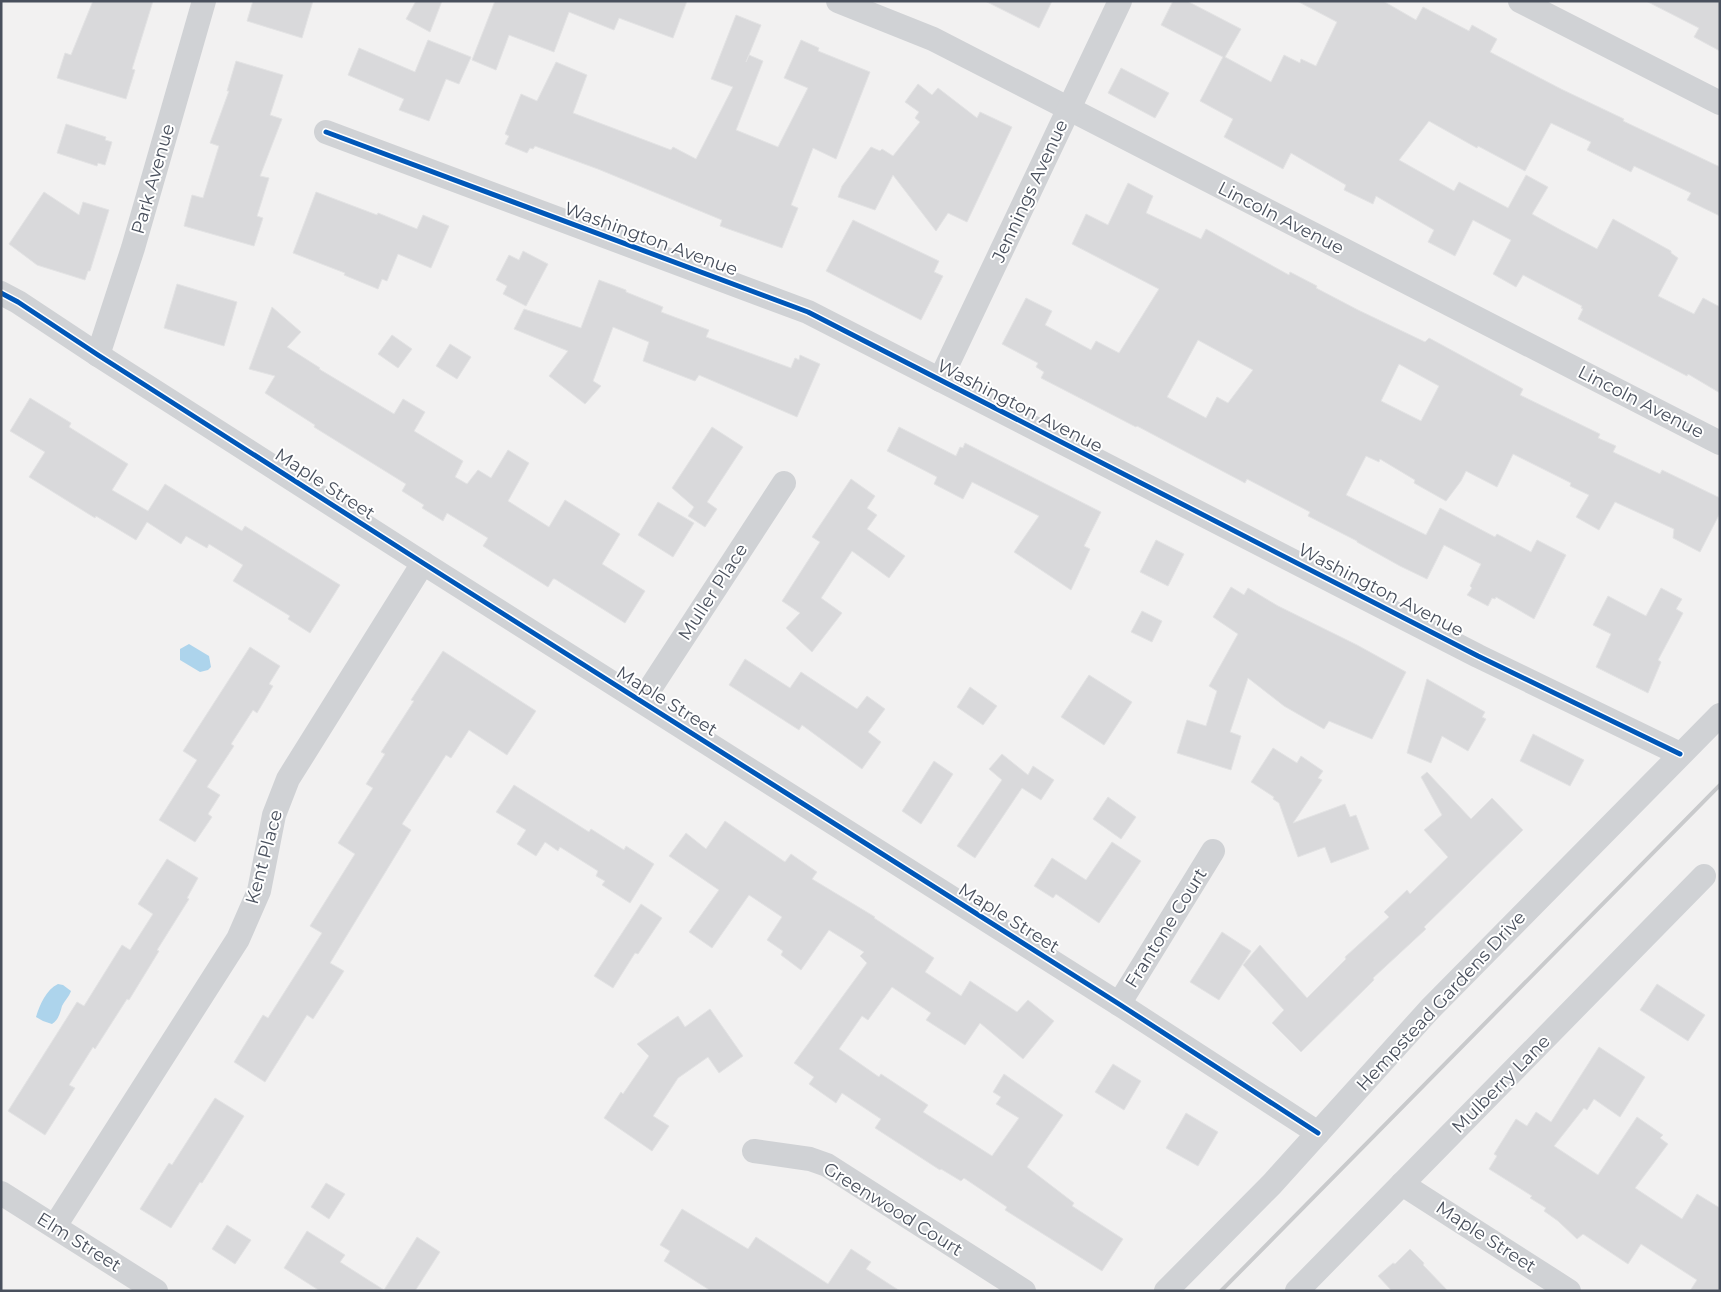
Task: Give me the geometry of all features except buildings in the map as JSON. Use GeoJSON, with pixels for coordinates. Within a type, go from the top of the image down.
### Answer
{"type":"FeatureCollection","features":[{"type":"Feature","properties":{"kind":"street","name":"Park Avenue"},"geometry":{"type":"LineString","coordinates":[[98,355],[133,248],[204,1]]}},
{"type":"Feature","properties":{"kind":"street","name":"Lincoln Avenue"},"geometry":{"type":"LineString","coordinates":[[838,1],[933,39],[1720,443]]}},
{"type":"Feature","properties":{"kind":"street","name":"Jennings Avenue"},"geometry":{"type":"LineString","coordinates":[[940,380],[1120,1]]}},
{"type":"Feature","properties":{"kind":"street"},"geometry":{"type":"LineString","coordinates":[[1520,1],[1720,104]]}},
{"type":"Feature","properties":{"kind":"street","name":"Washington Avenue"},"geometry":{"type":"LineString","coordinates":[[326,132],[808,312],[1478,656],[1680,754]]}},
{"type":"Feature","properties":{"kind":"street","name":"Maple Street"},"geometry":{"type":"LineString","coordinates":[[1,293],[18,302],[424,563],[1119,1004],[1318,1133]]}},
{"type":"Feature","properties":{"kind":"street","name":"Muller Place"},"geometry":{"type":"LineString","coordinates":[[642,701],[784,483]]}},
{"type":"Feature","properties":{"kind":"street","name":"Kent Place"},"geometry":{"type":"LineString","coordinates":[[54,1226],[238,940],[259,891],[274,815],[288,779],[424,563]]}},
{"type":"Feature","properties":{"kind":"street","name":"Hempstead Gardens Drive"},"geometry":{"type":"LineString","coordinates":[[1166,1291],[1272,1184],[1430,1009],[1720,715]]}},
{"type":"Feature","properties":{"kind":"street","name":"Frantone Court"},"geometry":{"type":"LineString","coordinates":[[1119,1004],[1213,851]]}},
{"type":"Feature","properties":{"kind":"street","name":"Mulberry Lane"},"geometry":{"type":"LineString","coordinates":[[1297,1291],[1704,876]]}},
{"type":"Feature","properties":{"kind":"street","name":"Greenwood Court"},"geometry":{"type":"LineString","coordinates":[[754,1151],[810,1159],[827,1165],[1024,1291]]}},
{"type":"Feature","properties":{"kind":"street","name":"Maple Street"},"geometry":{"type":"LineString","coordinates":[[1402,1184],[1569,1291]]}},
{"type":"Feature","properties":{"kind":"street","name":"Elm Street"},"geometry":{"type":"LineString","coordinates":[[1,1193],[156,1291]]}},
{"type":"Feature","properties":{"kind":"water"},"geometry":{"type":"Polygon","coordinates":[[[189,644],[209,656],[211,667],[208,670],[200,672],[180,660],[180,649],[189,644]]]}},
{"type":"Feature","properties":{"kind":"water"},"geometry":{"type":"Polygon","coordinates":[[[58,984],[71,991],[62,1006],[58,1018],[52,1024],[36,1017],[44,998],[58,984]]]}},
{"type":"Feature","properties":{"kind":"railway"},"geometry":{"type":"LineString","coordinates":[[1221,1291],[1720,785]]}},
{"type":"Feature","properties":{"kind":"cycle path"},"geometry":{"type":"LineString","coordinates":[[326,132],[808,312],[1478,656],[1680,754]]}},
{"type":"Feature","properties":{"kind":"cycle path"},"geometry":{"type":"LineString","coordinates":[[1,293],[18,302],[423,563],[1119,1004],[1318,1133]]}}]}
